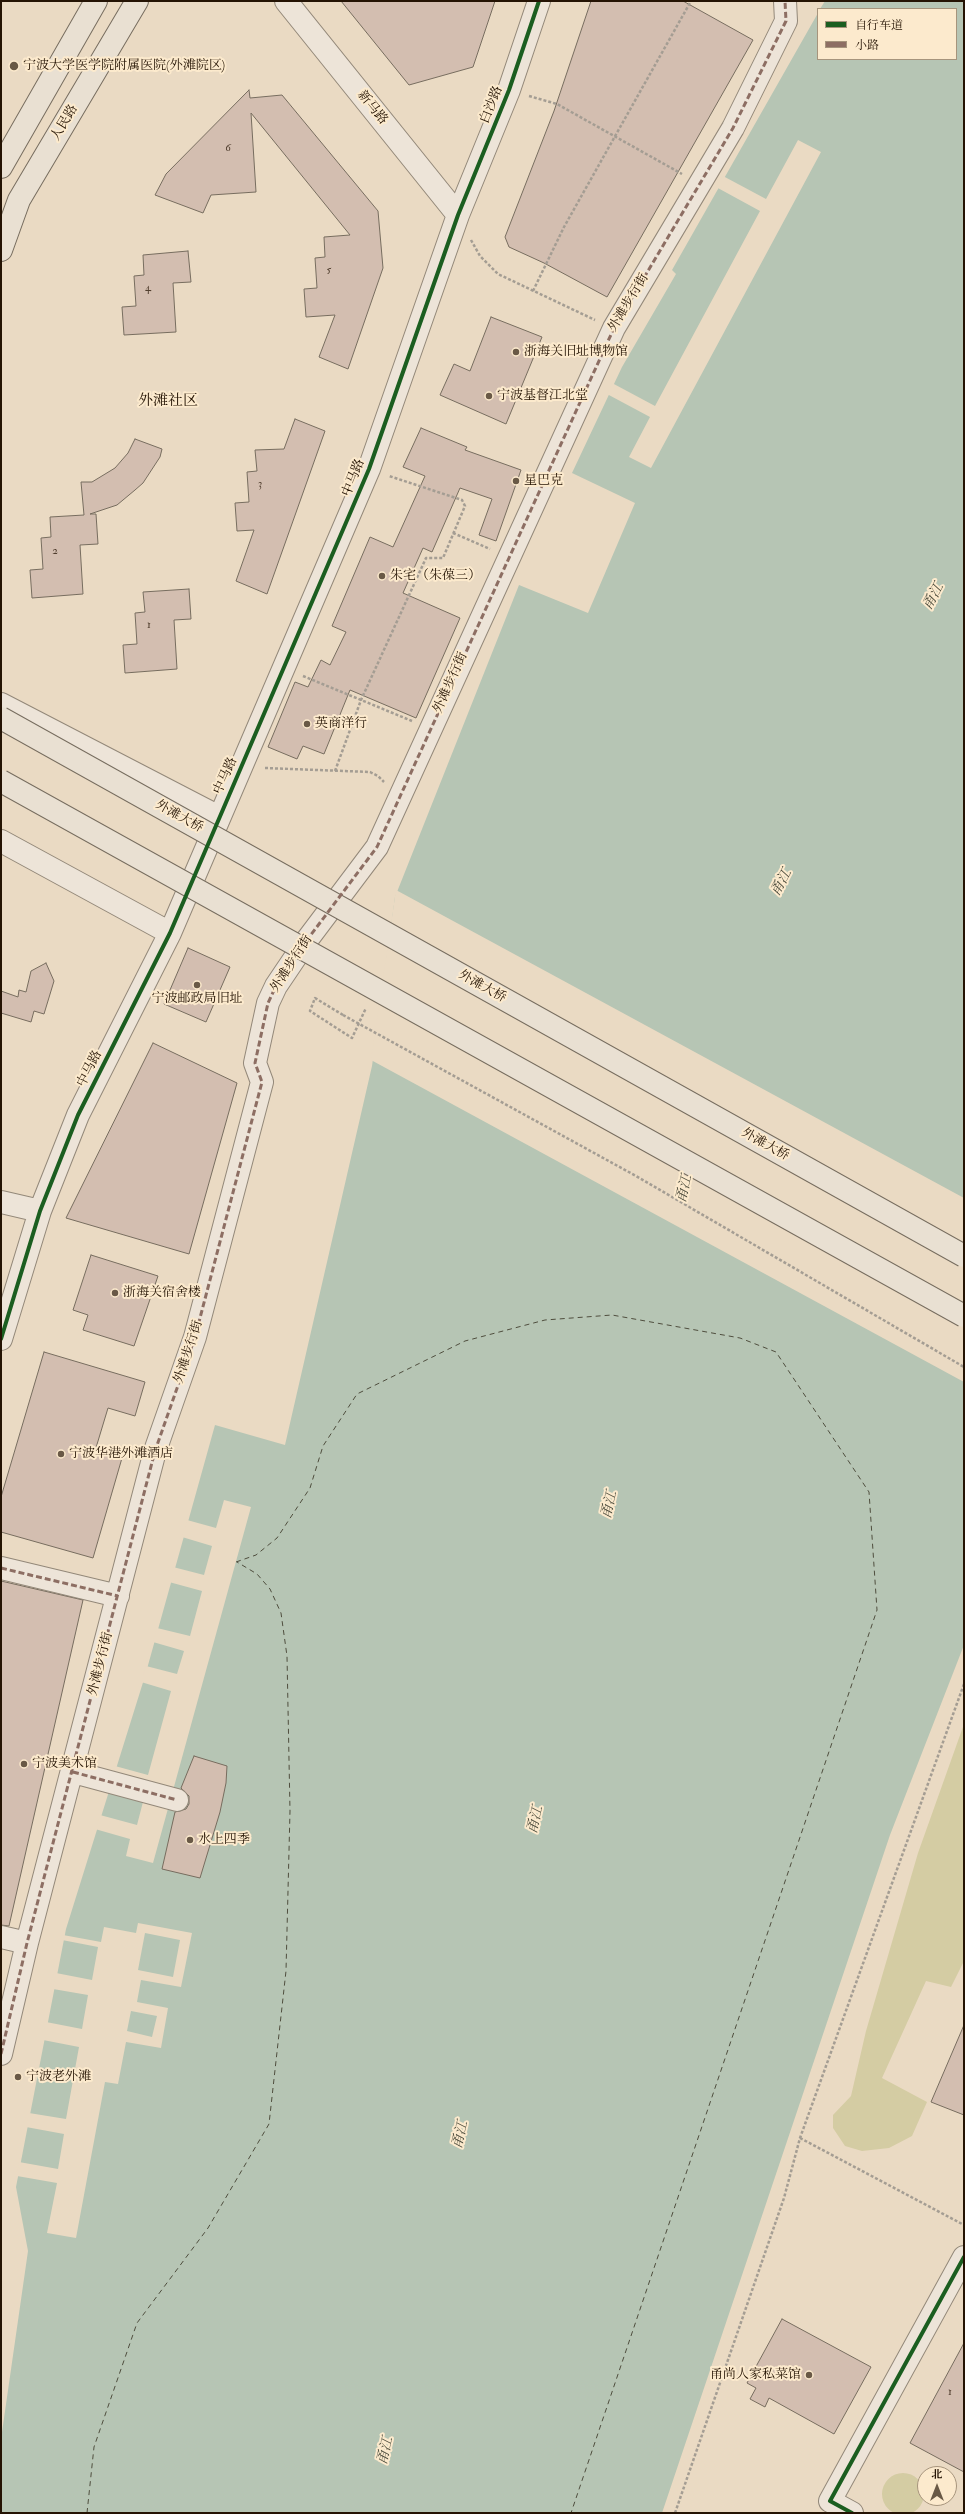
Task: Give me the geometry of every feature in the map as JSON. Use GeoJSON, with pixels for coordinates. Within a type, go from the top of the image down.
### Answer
{"type":"FeatureCollection","features":[{"type":"Feature","properties":{"kind":"main road"},"geometry":{"type":"LineString","coordinates":[[1,167],[96,1]]}},
{"type":"Feature","properties":{"kind":"main road","name":"人民路"},"geometry":{"type":"LineString","coordinates":[[1,250],[19,200],[137,1]]}},
{"type":"Feature","properties":{"kind":"main road","name":"外滩大桥"},"geometry":{"type":"LineString","coordinates":[[1,718],[964,1256]]}},
{"type":"Feature","properties":{"kind":"main road"},"geometry":{"type":"LineString","coordinates":[[1,781],[964,1316]]}},
{"type":"Feature","properties":{"kind":"street","name":"新马路"},"geometry":{"type":"LineString","coordinates":[[286,1],[458,215]]}},
{"type":"Feature","properties":{"kind":"street","name":"白沙路"},"geometry":{"type":"LineString","coordinates":[[458,215],[509,90],[539,1]]}},
{"type":"Feature","properties":{"kind":"street","name":"外滩步行街"},"geometry":{"type":"LineString","coordinates":[[1,2054],[27,1943],[73,1772],[155,1451],[195,1337],[262,1082],[255,1063],[268,1003],[276,986],[307,940],[377,847],[508,557],[614,328],[733,128],[786,21],[785,1]]}},
{"type":"Feature","properties":{"kind":"street","name":"中马路"},"geometry":{"type":"LineString","coordinates":[[1,1339],[40,1211],[78,1115],[170,933],[369,469],[458,215]]}},
{"type":"Feature","properties":{"kind":"street"},"geometry":{"type":"LineString","coordinates":[[1,704],[219,817]]}},
{"type":"Feature","properties":{"kind":"street"},"geometry":{"type":"LineString","coordinates":[[1,841],[170,933]]}},
{"type":"Feature","properties":{"kind":"street"},"geometry":{"type":"LineString","coordinates":[[1,1202],[40,1211]]}},
{"type":"Feature","properties":{"kind":"street"},"geometry":{"type":"LineString","coordinates":[[1,1568],[118,1596]]}},
{"type":"Feature","properties":{"kind":"street"},"geometry":{"type":"LineString","coordinates":[[73,1772],[177,1800]]}},
{"type":"Feature","properties":{"kind":"street"},"geometry":{"type":"LineString","coordinates":[[1,1937],[27,1943]]}},
{"type":"Feature","properties":{"kind":"street"},"geometry":{"type":"LineString","coordinates":[[852,2513],[830,2501],[964,2257]]}},
{"type":"Feature","properties":{"kind":"path"},"geometry":{"type":"LineString","coordinates":[[533,291],[564,227],[691,1]]}},
{"type":"Feature","properties":{"kind":"path"},"geometry":{"type":"LineString","coordinates":[[509,90],[557,104],[700,183]]}},
{"type":"Feature","properties":{"kind":"path"},"geometry":{"type":"LineString","coordinates":[[458,215],[480,256],[498,274],[614,328]]}},
{"type":"Feature","properties":{"kind":"path"},"geometry":{"type":"LineString","coordinates":[[335,771],[361,700],[426,558],[443,558],[465,506],[462,500],[369,469]]}},
{"type":"Feature","properties":{"kind":"path"},"geometry":{"type":"LineString","coordinates":[[453,533],[508,557]]}},
{"type":"Feature","properties":{"kind":"path"},"geometry":{"type":"LineString","coordinates":[[284,668],[430,728]]}},
{"type":"Feature","properties":{"kind":"path"},"geometry":{"type":"LineString","coordinates":[[242,767],[370,772],[378,776],[398,799]]}},
{"type":"Feature","properties":{"kind":"path"},"geometry":{"type":"LineString","coordinates":[[343,1015],[636,1176],[964,1367]]}},
{"type":"Feature","properties":{"kind":"path"},"geometry":{"type":"LineString","coordinates":[[675,2513],[784,2198],[800,2138],[964,1684]]}},
{"type":"Feature","properties":{"kind":"path"},"geometry":{"type":"LineString","coordinates":[[800,2138],[964,2226]]}},
{"type":"Feature","properties":{"kind":"shaded area"},"geometry":{"type":"Polygon","coordinates":[[[964,1724],[964,1961],[951,1987],[926,1981],[882,2078],[927,2102],[912,2136],[889,2148],[862,2151],[845,2146],[833,2128],[833,2115],[851,2096],[866,2031],[918,1853],[964,1724]]]}},
{"type":"Feature","properties":{"kind":"shaded area"},"geometry":{"type":"Polygon","coordinates":[[[899,2473],[907,2473],[917,2478],[917,2506],[921,2506],[915,2512],[907,2515],[899,2515],[891,2512],[885,2506],[882,2498],[882,2490],[885,2482],[891,2476],[899,2473]]]}},
{"type":"Feature","properties":{"kind":"water","name":"甬江"},"geometry":{"type":"Polygon","coordinates":[[[825,1],[964,1],[964,1645],[890,1835],[662,2513],[1,2513],[1,2439],[28,2251],[16,2187],[66,1929],[145,1676],[215,1425],[285,1445],[372,1066],[395,897],[519,585],[588,613],[635,503],[572,473],[622,367],[676,274],[672,270],[817,15],[817,60],[957,60],[957,8],[821,8],[825,1]]]}},
{"type":"Feature","properties":{"kind":"pier"},"geometry":{"type":"Polygon","coordinates":[[[798,140],[821,152],[651,468],[629,457],[650,417],[607,394],[612,383],[655,406],[760,211],[716,187],[723,176],[766,199],[798,140]]]}},
{"type":"Feature","properties":{"kind":"pier"},"geometry":{"type":"Polygon","coordinates":[[[396,890],[964,1198],[964,1382],[371,1060],[396,890]]]}},
{"type":"Feature","properties":{"kind":"pier"},"geometry":{"type":"Polygon","coordinates":[[[224,1500],[251,1507],[153,1863],[126,1856],[130,1839],[95,1829],[100,1815],[137,1825],[144,1798],[108,1788],[115,1766],[148,1775],[171,1691],[141,1682],[146,1666],[177,1674],[184,1651],[153,1642],[157,1628],[190,1636],[202,1591],[169,1582],[173,1567],[204,1575],[212,1546],[182,1537],[187,1520],[216,1528],[224,1500]]]}},
{"type":"Feature","properties":{"kind":"pier"},"geometry":{"type":"Polygon","coordinates":[[[138,1923],[192,1933],[181,1987],[141,1980],[137,2002],[168,2008],[161,2048],[126,2042],[118,2084],[105,2082],[76,2238],[47,2233],[57,2183],[17,2176],[19,2162],[58,2169],[64,2134],[26,2127],[29,2113],[66,2119],[79,2047],[43,2040],[46,2022],[82,2029],[88,1995],[53,1989],[56,1973],[92,1980],[98,1947],[62,1940],[63,1935],[101,1942],[104,1927],[136,1933],[138,1923]],[[145,1933],[138,1970],[173,1977],[180,1940],[145,1933]],[[131,2011],[127,2031],[152,2037],[157,2016],[131,2011]]]}},
{"type":"Feature","properties":{"kind":"building"},"geometry":{"type":"Polygon","coordinates":[[[341,1],[495,1],[473,67],[409,85],[341,1]]]}},
{"type":"Feature","properties":{"kind":"building"},"geometry":{"type":"Polygon","coordinates":[[[591,1],[683,1],[753,40],[607,297],[544,263],[509,247],[505,237],[554,111],[591,1]]]}},
{"type":"Feature","properties":{"kind":"building"},"geometry":{"type":"Polygon","coordinates":[[[249,90],[250,98],[282,95],[378,211],[383,268],[348,369],[319,357],[335,315],[306,317],[304,289],[317,288],[315,258],[325,257],[324,237],[350,235],[251,113],[256,192],[211,195],[203,213],[155,195],[166,174],[249,90]]]}},
{"type":"Feature","properties":{"kind":"building"},"geometry":{"type":"Polygon","coordinates":[[[188,251],[191,282],[173,283],[176,332],[124,335],[122,307],[136,306],[134,276],[144,275],[143,255],[188,251]]]}},
{"type":"Feature","properties":{"kind":"building"},"geometry":{"type":"Polygon","coordinates":[[[491,317],[542,337],[506,424],[440,395],[454,364],[470,371],[491,317]]]}},
{"type":"Feature","properties":{"kind":"building"},"geometry":{"type":"Polygon","coordinates":[[[295,419],[325,431],[267,594],[236,581],[254,530],[237,531],[235,503],[249,502],[247,472],[257,471],[255,450],[284,449],[295,419]]]}},
{"type":"Feature","properties":{"kind":"building"},"geometry":{"type":"Polygon","coordinates":[[[421,428],[467,447],[465,450],[521,470],[496,541],[479,535],[492,499],[460,488],[432,552],[423,548],[403,593],[460,618],[416,718],[350,690],[324,754],[303,746],[297,759],[268,747],[295,682],[308,687],[321,660],[330,665],[346,632],[332,626],[370,537],[393,547],[425,476],[403,467],[421,428]]]}},
{"type":"Feature","properties":{"kind":"building"},"geometry":{"type":"Polygon","coordinates":[[[135,439],[162,449],[160,457],[143,483],[117,505],[90,514],[96,514],[98,544],[80,545],[83,594],[32,598],[30,570],[43,569],[41,538],[51,537],[50,517],[84,515],[81,482],[92,482],[115,468],[128,453],[135,439]]]}},
{"type":"Feature","properties":{"kind":"building"},"geometry":{"type":"Polygon","coordinates":[[[189,589],[191,619],[174,620],[177,669],[125,673],[123,645],[137,644],[135,613],[145,612],[143,592],[189,589]]]}},
{"type":"Feature","properties":{"kind":"building","name":"宁波邮政局旧址"},"geometry":{"type":"Polygon","coordinates":[[[188,948],[230,967],[206,1022],[164,1004],[188,948]]]}},
{"type":"Feature","properties":{"kind":"building"},"geometry":{"type":"Polygon","coordinates":[[[46,963],[54,981],[44,1014],[34,1011],[31,1022],[1,1013],[1,991],[18,997],[19,990],[26,992],[31,971],[46,963]]]}},
{"type":"Feature","properties":{"kind":"building"},"geometry":{"type":"Polygon","coordinates":[[[153,1043],[237,1083],[189,1254],[66,1218],[153,1043]]]}},
{"type":"Feature","properties":{"kind":"building","name":"浙海关宿舍楼"},"geometry":{"type":"Polygon","coordinates":[[[91,1255],[158,1276],[134,1346],[83,1330],[88,1315],[73,1310],[91,1255]]]}},
{"type":"Feature","properties":{"kind":"building","name":"宁波华港外滩酒店"},"geometry":{"type":"Polygon","coordinates":[[[44,1352],[145,1382],[135,1416],[108,1408],[95,1451],[122,1458],[93,1558],[1,1532],[1,1497],[44,1352]]]}},
{"type":"Feature","properties":{"kind":"building","name":"宁波美术馆"},"geometry":{"type":"Polygon","coordinates":[[[1,1581],[83,1600],[9,1926],[1,1925],[1,1581]]]}},
{"type":"Feature","properties":{"kind":"building","name":"水上四季"},"geometry":{"type":"Polygon","coordinates":[[[194,1756],[227,1766],[226,1783],[220,1812],[200,1878],[162,1869],[175,1812],[186,1809],[189,1804],[189,1796],[181,1788],[194,1756]]]}},
{"type":"Feature","properties":{"kind":"building"},"geometry":{"type":"Polygon","coordinates":[[[964,2025],[964,2115],[931,2102],[964,2025]]]}},
{"type":"Feature","properties":{"kind":"building","name":"甬尚人家私菜馆"},"geometry":{"type":"Polygon","coordinates":[[[782,2319],[871,2367],[834,2434],[769,2398],[765,2407],[750,2399],[756,2388],[747,2383],[782,2319]]]}},
{"type":"Feature","properties":{"kind":"building"},"geometry":{"type":"Polygon","coordinates":[[[964,2343],[964,2472],[957,2468],[957,2466],[953,2466],[910,2443],[964,2343]]]}},
{"type":"Feature","properties":{"kind":"ferry route"},"geometry":{"type":"LineString","coordinates":[[236,1562],[256,1555],[277,1538],[310,1488],[323,1446],[357,1394],[465,1341],[545,1320],[612,1315],[740,1338],[776,1352],[869,1492],[877,1610],[571,2513]]}},
{"type":"Feature","properties":{"kind":"ferry route"},"geometry":{"type":"LineString","coordinates":[[87,2513],[94,2447],[137,2323],[208,2228],[269,2124],[286,1971],[290,1811],[287,1656],[281,1613],[270,1589],[257,1574],[237,1562]]}},
{"type":"Feature","properties":{"kind":"marked path"},"geometry":{"type":"LineString","coordinates":[[1,2054],[27,1943],[155,1451],[195,1337],[262,1082],[255,1063],[268,1003],[276,986],[307,940],[377,847],[614,328],[733,128],[786,21],[785,1]]}},
{"type":"Feature","properties":{"kind":"marked path"},"geometry":{"type":"LineString","coordinates":[[1,1568],[118,1596]]}},
{"type":"Feature","properties":{"kind":"marked path"},"geometry":{"type":"LineString","coordinates":[[73,1772],[177,1800]]}},
{"type":"Feature","properties":{"kind":"cycle path"},"geometry":{"type":"LineString","coordinates":[[1,1339],[40,1211],[78,1115],[170,933],[369,469],[458,215],[509,90],[539,1]]}},
{"type":"Feature","properties":{"kind":"cycle path"},"geometry":{"type":"LineString","coordinates":[[852,2513],[830,2501],[964,2257]]}},
{"type":"Feature","properties":{"kind":"place","name":"宁波大学医学院附属医院(外滩院区)"},"geometry":{"type":"Point","coordinates":[14,66]}},
{"type":"Feature","properties":{"kind":"place","name":"浙海关旧址博物馆"},"geometry":{"type":"Point","coordinates":[516,352]}},
{"type":"Feature","properties":{"kind":"place","name":"宁波基督江北堂"},"geometry":{"type":"Point","coordinates":[489,396]}},
{"type":"Feature","properties":{"kind":"place","name":"星巴克"},"geometry":{"type":"Point","coordinates":[516,481]}},
{"type":"Feature","properties":{"kind":"place","name":"朱宅（朱葆三）"},"geometry":{"type":"Point","coordinates":[382,576]}},
{"type":"Feature","properties":{"kind":"place","name":"英商洋行"},"geometry":{"type":"Point","coordinates":[307,724]}},
{"type":"Feature","properties":{"kind":"place","name":"宁波邮政局旧址"},"geometry":{"type":"Point","coordinates":[197,985]}},
{"type":"Feature","properties":{"kind":"place","name":"浙海关宿舍楼"},"geometry":{"type":"Point","coordinates":[115,1293]}},
{"type":"Feature","properties":{"kind":"place","name":"宁波华港外滩酒店"},"geometry":{"type":"Point","coordinates":[61,1454]}},
{"type":"Feature","properties":{"kind":"place","name":"宁波美术馆"},"geometry":{"type":"Point","coordinates":[24,1764]}},
{"type":"Feature","properties":{"kind":"place","name":"水上四季"},"geometry":{"type":"Point","coordinates":[190,1840]}},
{"type":"Feature","properties":{"kind":"place","name":"宁波老外滩"},"geometry":{"type":"Point","coordinates":[18,2077]}},
{"type":"Feature","properties":{"kind":"place","name":"甬尚人家私菜馆"},"geometry":{"type":"Point","coordinates":[809,2375]}},
{"type":"Feature","properties":{"kind":"district","name":"外滩社区"},"geometry":{"type":"Point","coordinates":[168,402]}}]}
